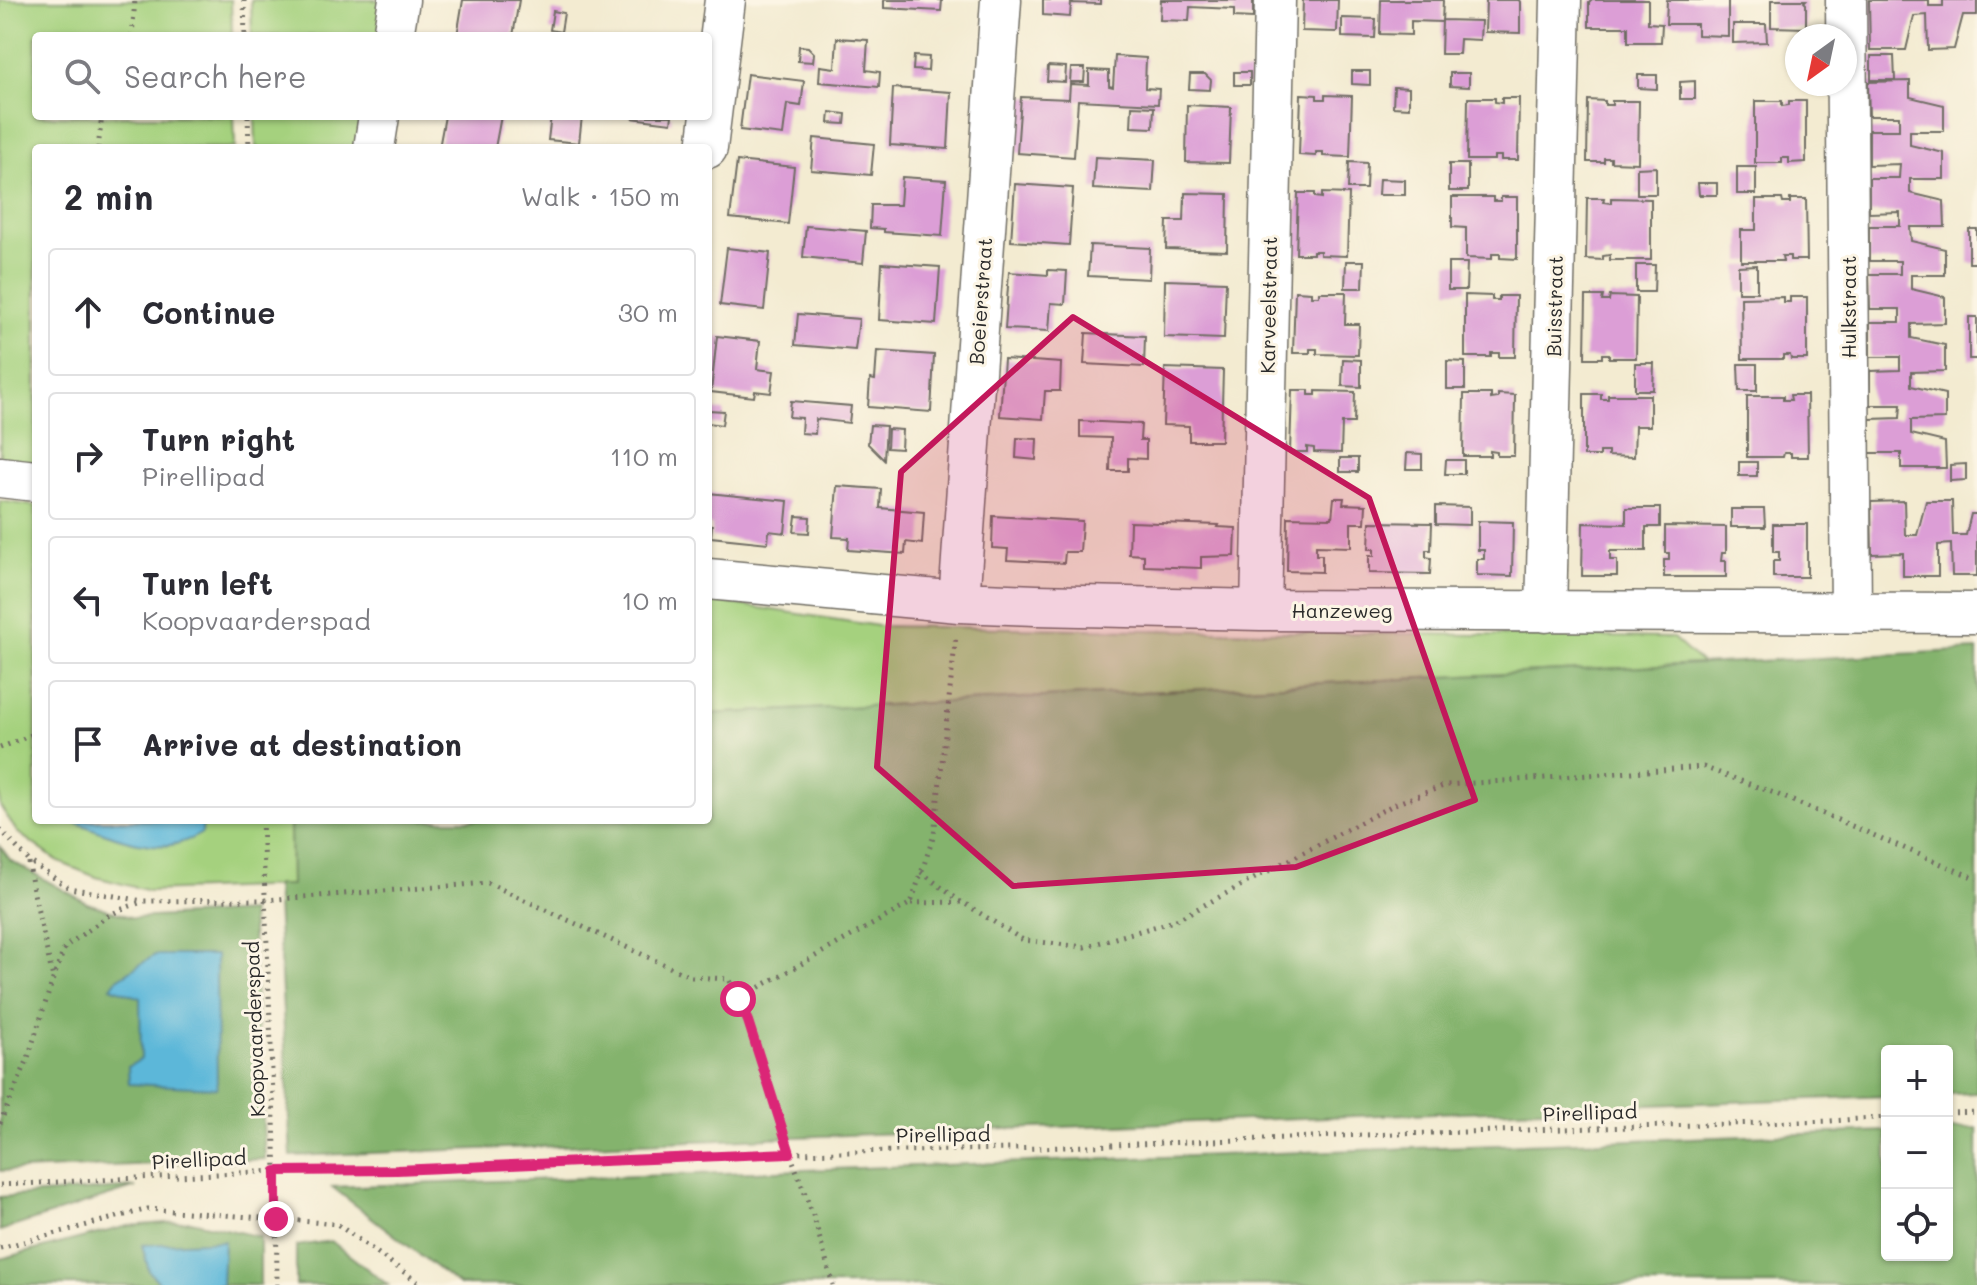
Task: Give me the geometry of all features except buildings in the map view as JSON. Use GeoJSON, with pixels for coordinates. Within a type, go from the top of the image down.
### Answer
{"type":"FeatureCollection","features":[{"type":"Feature","properties":{"kind":"street"},"geometry":{"type":"LineString","coordinates":[[394,32],[399,0]]}},
{"type":"Feature","properties":{"kind":"street"},"geometry":{"type":"LineString","coordinates":[[712,107],[725,0]]}},
{"type":"Feature","properties":{"kind":"street","name":"Boeierstraat"},"geometry":{"type":"LineString","coordinates":[[959,602],[1001,0]]}},
{"type":"Feature","properties":{"kind":"street","name":"Karveelstraat"},"geometry":{"type":"LineString","coordinates":[[1261,610],[1275,0]]}},
{"type":"Feature","properties":{"kind":"street","name":"Buisstraat"},"geometry":{"type":"LineString","coordinates":[[1546,612],[1561,0]]}},
{"type":"Feature","properties":{"kind":"street","name":"Hulkstraat"},"geometry":{"type":"LineString","coordinates":[[1846,0],[1851,613]]}},
{"type":"Feature","properties":{"kind":"street"},"geometry":{"type":"LineString","coordinates":[[375,144],[378,120]]}},
{"type":"Feature","properties":{"kind":"street"},"geometry":{"type":"LineString","coordinates":[[707,144],[710,120]]}},
{"type":"Feature","properties":{"kind":"street"},"geometry":{"type":"LineString","coordinates":[[0,477],[32,481]]}},
{"type":"Feature","properties":{"kind":"street","name":"Hanzeweg"},"geometry":{"type":"LineString","coordinates":[[712,579],[959,602],[1261,610],[1977,613]]}},
{"type":"Feature","properties":{"kind":"path"},"geometry":{"type":"LineString","coordinates":[[132,32],[135,0]]}},
{"type":"Feature","properties":{"kind":"path"},"geometry":{"type":"LineString","coordinates":[[244,0],[245,32]]}},
{"type":"Feature","properties":{"kind":"path"},"geometry":{"type":"LineString","coordinates":[[98,144],[102,120]]}},
{"type":"Feature","properties":{"kind":"path"},"geometry":{"type":"LineString","coordinates":[[248,120],[249,144]]}},
{"type":"Feature","properties":{"kind":"path"},"geometry":{"type":"LineString","coordinates":[[911,903],[934,835],[959,602]]}},
{"type":"Feature","properties":{"kind":"path"},"geometry":{"type":"LineString","coordinates":[[0,748],[32,735]]}},
{"type":"Feature","properties":{"kind":"path"},"geometry":{"type":"LineString","coordinates":[[921,872],[1023,940],[1084,947],[1174,921],[1395,804],[1446,785],[1703,767],[1774,793],[1977,879]]}},
{"type":"Feature","properties":{"kind":"path","name":"Koopvaarderspad"},"geometry":{"type":"LineString","coordinates":[[262,824],[276,1171],[277,1285]]}},
{"type":"Feature","properties":{"kind":"path"},"geometry":{"type":"LineString","coordinates":[[0,829],[29,861],[69,888],[143,901],[265,900],[488,883],[691,977],[729,979],[748,1021],[814,1218],[833,1285]]}},
{"type":"Feature","properties":{"kind":"path"},"geometry":{"type":"LineString","coordinates":[[29,861],[53,979]]}},
{"type":"Feature","properties":{"kind":"path"},"geometry":{"type":"LineString","coordinates":[[0,1123],[27,1061],[65,947],[106,917],[143,901]]}},
{"type":"Feature","properties":{"kind":"path"},"geometry":{"type":"LineString","coordinates":[[738,999],[911,903],[962,902]]}},
{"type":"Feature","properties":{"kind":"path"},"geometry":{"type":"LineString","coordinates":[[1953,1113],[1977,1112]]}},
{"type":"Feature","properties":{"kind":"path","name":"Pirellipad"},"geometry":{"type":"LineString","coordinates":[[0,1185],[276,1171],[397,1170],[790,1153],[1013,1149],[1881,1117]]}},
{"type":"Feature","properties":{"kind":"path"},"geometry":{"type":"LineString","coordinates":[[0,1248],[148,1209],[337,1224],[422,1285]]}},
{"type":"Feature","properties":{"kind":"highlighted area"},"geometry":{"type":"Polygon","coordinates":[[[1073,317],[1369,498],[1475,800],[1296,867],[1013,886],[877,767],[901,472],[1073,317]]]}},
{"type":"Feature","properties":{"kind":"green space"},"geometry":{"type":"Polygon","coordinates":[[[0,0],[231,0],[232,32],[32,32],[32,120],[234,120],[235,144],[32,144],[32,466],[0,462],[0,0]]]}},
{"type":"Feature","properties":{"kind":"green space"},"geometry":{"type":"Polygon","coordinates":[[[251,0],[385,0],[380,32],[252,32],[251,0]]]}},
{"type":"Feature","properties":{"kind":"green space"},"geometry":{"type":"Polygon","coordinates":[[[255,120],[364,120],[360,144],[256,144],[255,120]]]}},
{"type":"Feature","properties":{"kind":"green space"},"geometry":{"type":"Polygon","coordinates":[[[0,501],[32,505],[32,824],[290,824],[291,886],[149,891],[96,877],[59,862],[17,832],[0,806],[0,501]]]}},
{"type":"Feature","properties":{"kind":"green space"},"geometry":{"type":"Polygon","coordinates":[[[712,601],[878,626],[1673,638],[1702,664],[712,714],[712,601]]]}},
{"type":"Feature","properties":{"kind":"green space"},"geometry":{"type":"Polygon","coordinates":[[[1977,650],[1977,1093],[1953,1094],[1953,1045],[1881,1045],[1881,1096],[291,1156],[276,885],[291,885],[290,824],[712,824],[712,714],[1977,650]]]}},
{"type":"Feature","properties":{"kind":"green space"},"geometry":{"type":"Polygon","coordinates":[[[0,846],[11,861],[87,903],[133,918],[251,912],[265,1159],[0,1171],[0,846]]]}},
{"type":"Feature","properties":{"kind":"green space"},"geometry":{"type":"Polygon","coordinates":[[[1977,1128],[1977,1285],[459,1285],[332,1187],[1881,1131],[1881,1261],[1953,1261],[1953,1129],[1977,1128]]]}},
{"type":"Feature","properties":{"kind":"green space"},"geometry":{"type":"Polygon","coordinates":[[[136,1187],[0,1231],[0,1197],[136,1187]]]}},
{"type":"Feature","properties":{"kind":"green space"},"geometry":{"type":"Polygon","coordinates":[[[191,1221],[260,1237],[260,1285],[0,1285],[0,1259],[128,1226],[191,1221]]]}},
{"type":"Feature","properties":{"kind":"green space"},"geometry":{"type":"Polygon","coordinates":[[[331,1241],[388,1285],[296,1285],[296,1246],[331,1241]]]}},
{"type":"Feature","properties":{"kind":"water"},"geometry":{"type":"Polygon","coordinates":[[[80,824],[203,824],[202,833],[167,845],[124,840],[80,824]]]}},
{"type":"Feature","properties":{"kind":"water"},"geometry":{"type":"Polygon","coordinates":[[[155,955],[216,955],[217,1088],[129,1084],[128,1067],[141,1059],[140,998],[111,987],[116,980],[155,955]]]}},
{"type":"Feature","properties":{"kind":"water"},"geometry":{"type":"Polygon","coordinates":[[[224,1241],[222,1285],[161,1285],[149,1271],[142,1245],[224,1241]]]}},
{"type":"Feature","properties":{"kind":"route"},"geometry":{"type":"LineString","coordinates":[[276,1219],[276,1171],[397,1170],[790,1153],[748,1021],[738,999]]}}]}
